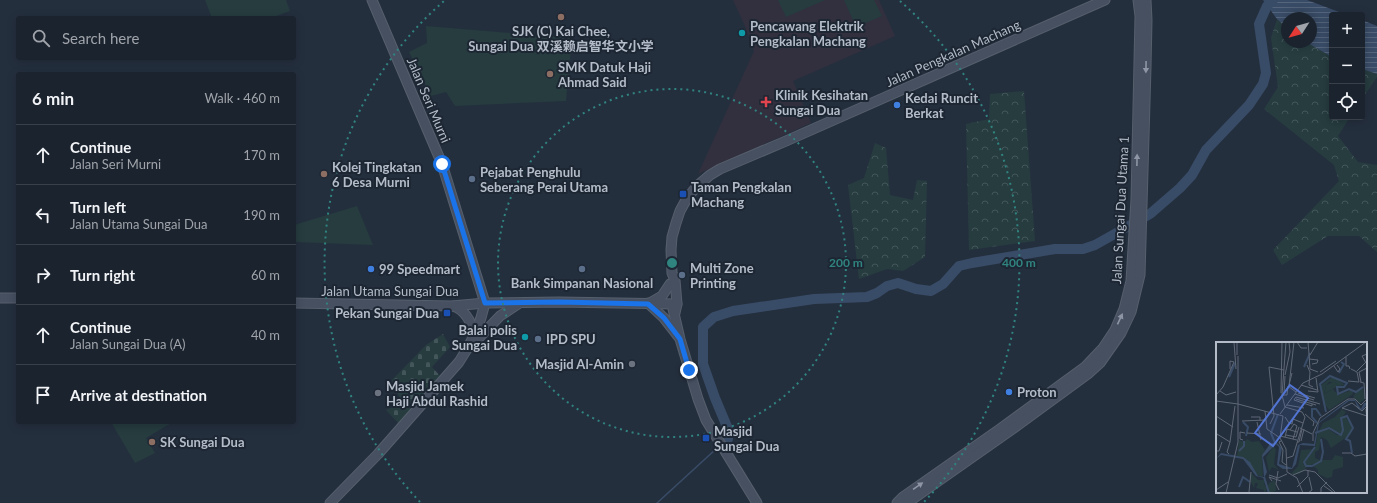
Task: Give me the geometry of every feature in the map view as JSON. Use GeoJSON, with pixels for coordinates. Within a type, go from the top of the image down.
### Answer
{"type":"FeatureCollection","features":[{"type":"Feature","properties":{"kind":"main road","name":"Jalan Seri Murni"},"geometry":{"type":"LineString","coordinates":[[372,0],[442,164],[485,303]]}},
{"type":"Feature","properties":{"kind":"main road","name":"Jalan Pengkalan Machang"},"geometry":{"type":"LineString","coordinates":[[674,307],[675,280],[672,272],[671,250],[672,237],[680,211],[696,187],[720,169],[786,141],[1087,4],[1105,0]]}},
{"type":"Feature","properties":{"kind":"main road","name":"Jalan Sungai Dua Utama 1"},"geometry":{"type":"LineString","coordinates":[[897,503],[903,497],[1085,367],[1096,356],[1115,330],[1124,309],[1137,247],[1139,199],[1140,16],[1138,0]]}},
{"type":"Feature","properties":{"kind":"main road","name":"Jalan Sungai Dua Utama 1"},"geometry":{"type":"LineString","coordinates":[[1139,199],[1144,175],[1147,59],[1146,0]]}},
{"type":"Feature","properties":{"kind":"main road","name":"Jalan Sungai Dua Utama 1"},"geometry":{"type":"LineString","coordinates":[[907,503],[1043,408],[1100,363],[1121,333],[1131,312],[1140,276],[1137,247]]}},
{"type":"Feature","properties":{"kind":"main road","name":"Jalan Pengkalan Machang"},"geometry":{"type":"LineString","coordinates":[[672,272],[670,284],[674,307]]}},
{"type":"Feature","properties":{"kind":"main road"},"geometry":{"type":"LineString","coordinates":[[670,284],[662,296],[648,304],[664,318],[680,339]]}},
{"type":"Feature","properties":{"kind":"main road"},"geometry":{"type":"LineString","coordinates":[[0,298],[16,298]]}},
{"type":"Feature","properties":{"kind":"main road","name":"Jalan Utama Sungai Dua"},"geometry":{"type":"LineString","coordinates":[[296,303],[452,306],[485,303],[648,304],[674,307]]}},
{"type":"Feature","properties":{"kind":"main road"},"geometry":{"type":"LineString","coordinates":[[470,347],[482,320],[485,303]]}},
{"type":"Feature","properties":{"kind":"main road"},"geometry":{"type":"LineString","coordinates":[[330,503],[383,448],[470,347],[500,316],[519,303]]}},
{"type":"Feature","properties":{"kind":"main road"},"geometry":{"type":"LineString","coordinates":[[452,306],[461,310],[466,316],[473,326],[475,337]]}},
{"type":"Feature","properties":{"kind":"main road"},"geometry":{"type":"LineString","coordinates":[[674,307],[680,339],[706,420],[757,503]]}},
{"type":"Feature","properties":{"kind":"shaded area","name":"Klinik Kesihatan Sungai Dua"},"geometry":{"type":"Polygon","coordinates":[[[733,0],[879,0],[895,36],[793,81],[811,123],[698,174],[754,51],[733,0]]]}},
{"type":"Feature","properties":{"kind":"green space"},"geometry":{"type":"Polygon","coordinates":[[[205,0],[286,0],[290,11],[276,16],[211,16],[205,0]]]}},
{"type":"Feature","properties":{"kind":"green space"},"geometry":{"type":"Polygon","coordinates":[[[778,0],[825,0],[786,17],[778,0]]]}},
{"type":"Feature","properties":{"kind":"green space"},"geometry":{"type":"Polygon","coordinates":[[[844,0],[874,0],[882,16],[856,27],[844,0]]]}},
{"type":"Feature","properties":{"kind":"green space"},"geometry":{"type":"Polygon","coordinates":[[[1277,19],[1281,23],[1281,48],[1316,48],[1329,55],[1329,120],[1348,120],[1338,136],[1358,162],[1377,165],[1377,252],[1359,236],[1328,236],[1282,265],[1273,250],[1339,181],[1334,165],[1264,109],[1278,87],[1271,38],[1277,19]]]}},
{"type":"Feature","properties":{"kind":"green space"},"geometry":{"type":"Polygon","coordinates":[[[426,26],[572,38],[566,101],[455,106],[446,92],[431,96],[409,52],[427,43],[426,26]]]}},
{"type":"Feature","properties":{"kind":"green space"},"geometry":{"type":"Polygon","coordinates":[[[1365,70],[1377,74],[1377,77],[1365,95],[1365,70]]]}},
{"type":"Feature","properties":{"kind":"green space"},"geometry":{"type":"Polygon","coordinates":[[[1024,91],[1035,241],[969,250],[966,124],[989,119],[990,94],[1024,91]]]}},
{"type":"Feature","properties":{"kind":"green space"},"geometry":{"type":"Polygon","coordinates":[[[875,143],[886,148],[890,195],[913,200],[917,180],[927,181],[925,257],[903,271],[887,269],[859,279],[848,185],[864,178],[875,143]]]}},
{"type":"Feature","properties":{"kind":"green space"},"geometry":{"type":"Polygon","coordinates":[[[357,206],[373,245],[296,242],[296,224],[357,206]]]}},
{"type":"Feature","properties":{"kind":"green space"},"geometry":{"type":"Polygon","coordinates":[[[443,334],[450,347],[432,367],[441,377],[399,424],[386,410],[402,403],[392,380],[426,345],[443,334]]]}},
{"type":"Feature","properties":{"kind":"green space"},"geometry":{"type":"Polygon","coordinates":[[[112,424],[170,424],[146,438],[155,453],[135,463],[112,424]]]}},
{"type":"Feature","properties":{"kind":"water"},"geometry":{"type":"Polygon","coordinates":[[[1263,0],[1307,0],[1339,12],[1329,12],[1329,55],[1316,48],[1317,12],[1281,12],[1281,23],[1263,0]]]}},
{"type":"Feature","properties":{"kind":"water"},"geometry":{"type":"Polygon","coordinates":[[[1365,21],[1377,26],[1377,74],[1365,70],[1365,21]]]}},
{"type":"Feature","properties":{"kind":"waterway"},"geometry":{"type":"LineString","coordinates":[[728,439],[728,429],[703,364],[703,327],[714,317],[733,311],[814,299],[867,297],[877,293],[887,286],[898,283],[916,289],[931,291],[943,284],[959,266],[1055,249],[1083,249],[1095,245],[1150,214],[1180,188],[1192,175],[1206,150],[1249,105],[1263,84],[1266,73],[1259,24],[1267,6],[1273,0]]}},
{"type":"Feature","properties":{"kind":"waterway"},"geometry":{"type":"LineString","coordinates":[[657,503],[716,449]]}},
{"type":"Feature","properties":{"kind":"place","name":"SJK (C) Kai Chee, Sungai Dua 双溪赖启智华文小学"},"geometry":{"type":"Point","coordinates":[561,17]}},
{"type":"Feature","properties":{"kind":"place","name":"Pencawang Elektrik Pengkalan Machang"},"geometry":{"type":"Point","coordinates":[742,33]}},
{"type":"Feature","properties":{"kind":"place","name":"SMK Datuk Haji Ahmad Said"},"geometry":{"type":"Point","coordinates":[550,74]}},
{"type":"Feature","properties":{"kind":"place","name":"Klinik Kesihatan Sungai Dua"},"geometry":{"type":"Point","coordinates":[766,102]}},
{"type":"Feature","properties":{"kind":"place","name":"Kedai Runcit Berkat"},"geometry":{"type":"Point","coordinates":[897,105]}},
{"type":"Feature","properties":{"kind":"place","name":"Kolej Tingkatan 6 Desa Murni"},"geometry":{"type":"Point","coordinates":[324,174]}},
{"type":"Feature","properties":{"kind":"place","name":"Pejabat Penghulu Seberang Perai Utama"},"geometry":{"type":"Point","coordinates":[472,179]}},
{"type":"Feature","properties":{"kind":"place","name":"Taman Pengkalan Machang"},"geometry":{"type":"Point","coordinates":[683,194]}},
{"type":"Feature","properties":{"kind":"place","name":"99 Speedmart"},"geometry":{"type":"Point","coordinates":[371,269]}},
{"type":"Feature","properties":{"kind":"place","name":"Bank Simpanan Nasional"},"geometry":{"type":"Point","coordinates":[582,269]}},
{"type":"Feature","properties":{"kind":"place","name":"Multi Zone Printing"},"geometry":{"type":"Point","coordinates":[682,275]}},
{"type":"Feature","properties":{"kind":"place","name":"Pekan Sungai Dua"},"geometry":{"type":"Point","coordinates":[447,313]}},
{"type":"Feature","properties":{"kind":"place","name":"Balai polis Sungai Dua"},"geometry":{"type":"Point","coordinates":[525,337]}},
{"type":"Feature","properties":{"kind":"place","name":"IPD SPU"},"geometry":{"type":"Point","coordinates":[538,339]}},
{"type":"Feature","properties":{"kind":"place","name":"Masjid Al-Amin"},"geometry":{"type":"Point","coordinates":[632,364]}},
{"type":"Feature","properties":{"kind":"place","name":"Proton"},"geometry":{"type":"Point","coordinates":[1009,392]}},
{"type":"Feature","properties":{"kind":"place","name":"Masjid Jamek Haji Abdul Rashid"},"geometry":{"type":"Point","coordinates":[378,393]}},
{"type":"Feature","properties":{"kind":"place","name":"Masjid Sungai Dua"},"geometry":{"type":"Point","coordinates":[706,438]}},
{"type":"Feature","properties":{"kind":"place","name":"SK Sungai Dua"},"geometry":{"type":"Point","coordinates":[152,442]}},
{"type":"Feature","properties":{"kind":"route"},"geometry":{"type":"LineString","coordinates":[[442,164],[450,184],[485,303],[559,302],[648,304],[664,318],[680,339],[689,370]]}}]}
